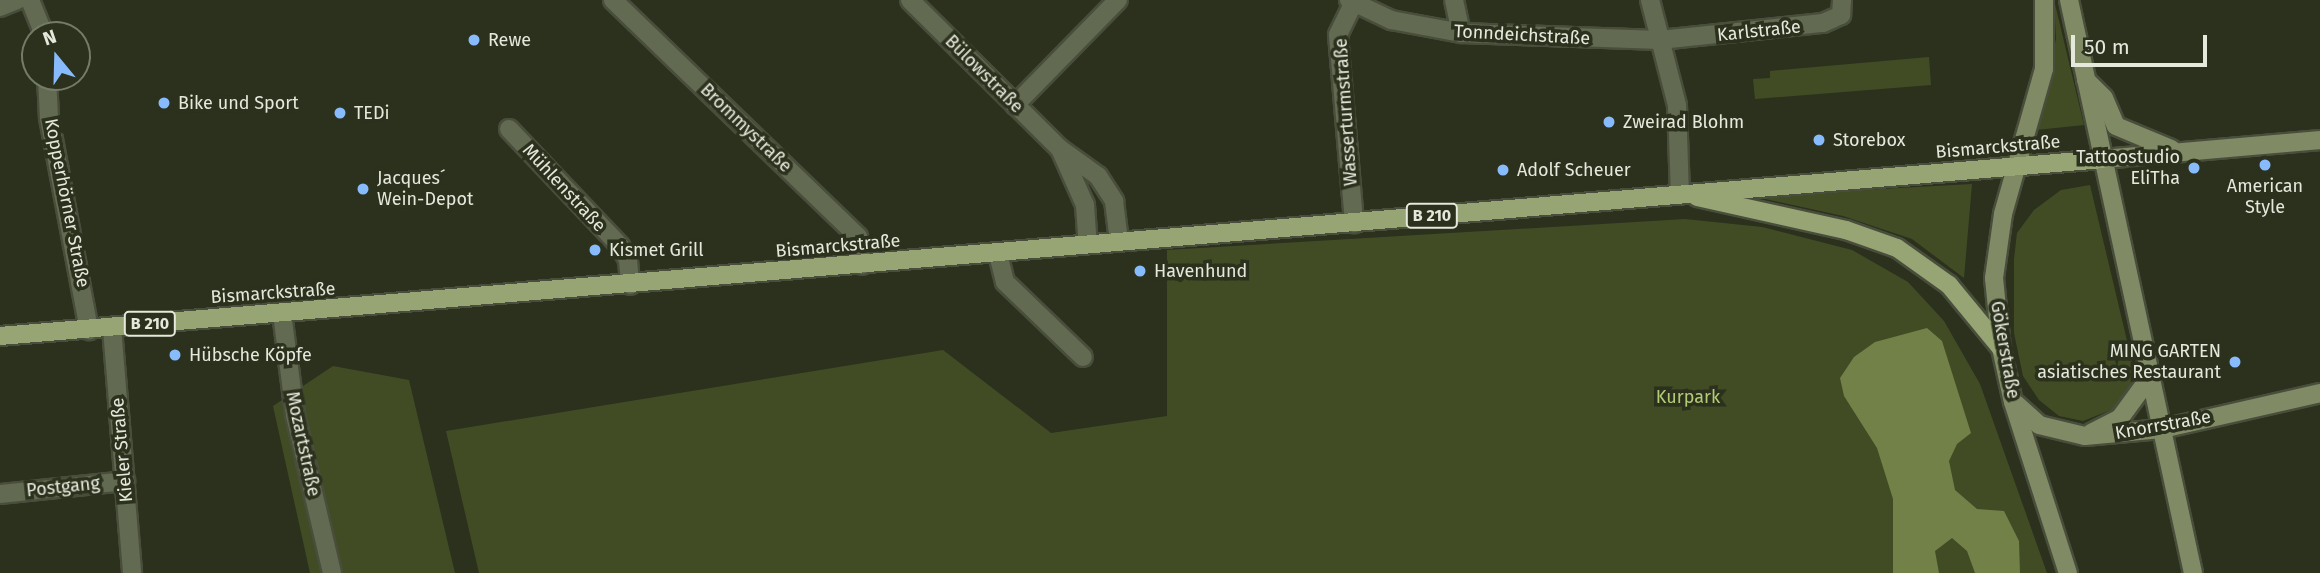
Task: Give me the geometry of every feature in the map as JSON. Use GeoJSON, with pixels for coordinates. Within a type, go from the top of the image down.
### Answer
{"type":"FeatureCollection","features":[{"type":"Feature","properties":{"kind":"main road","name":"Gökerstraße"},"geometry":{"type":"LineString","coordinates":[[2044,0],[2044,69],[2015,166],[1994,270],[2001,348],[2013,402],[2068,573]]}},
{"type":"Feature","properties":{"kind":"main road"},"geometry":{"type":"LineString","coordinates":[[2069,0],[2194,571]]}},
{"type":"Feature","properties":{"kind":"main road"},"geometry":{"type":"LineString","coordinates":[[2086,80],[2104,98],[2116,126],[2174,150]]}},
{"type":"Feature","properties":{"kind":"main road","name":"Bismarckstraße"},"geometry":{"type":"LineString","coordinates":[[0,336],[998,254],[1119,241],[2103,159],[2174,150],[2320,140]]}},
{"type":"Feature","properties":{"kind":"main road","name":"Bismarckstraße"},"geometry":{"type":"LineString","coordinates":[[1680,195],[1812,221],[1897,248],[1949,285],[2001,348]]}},
{"type":"Feature","properties":{"kind":"main road"},"geometry":{"type":"LineString","coordinates":[[2085,436],[2120,418],[2150,377]]}},
{"type":"Feature","properties":{"kind":"main road","name":"Knorrstraße"},"geometry":{"type":"LineString","coordinates":[[2013,402],[2039,425],[2085,436],[2161,429],[2320,393]]}},
{"type":"Feature","properties":{"kind":"street"},"geometry":{"type":"LineString","coordinates":[[30,0],[38,21]]}},
{"type":"Feature","properties":{"kind":"street","name":"Brommystraße"},"geometry":{"type":"LineString","coordinates":[[613,0],[858,237],[862,265]]}},
{"type":"Feature","properties":{"kind":"street","name":"Bülowstraße"},"geometry":{"type":"LineString","coordinates":[[910,0],[1059,148],[1108,188],[1119,241]]}},
{"type":"Feature","properties":{"kind":"street"},"geometry":{"type":"LineString","coordinates":[[1015,105],[1118,0]]}},
{"type":"Feature","properties":{"kind":"street"},"geometry":{"type":"LineString","coordinates":[[1454,0],[1461,33]]}},
{"type":"Feature","properties":{"kind":"street"},"geometry":{"type":"LineString","coordinates":[[1650,0],[1677,105],[1680,195]]}},
{"type":"Feature","properties":{"kind":"street","name":"Karlstraße"},"geometry":{"type":"LineString","coordinates":[[1660,40],[1823,23],[1841,15],[1842,0]]}},
{"type":"Feature","properties":{"kind":"street","name":"Tonndeichstraße"},"geometry":{"type":"LineString","coordinates":[[1351,2],[1391,20],[1461,33],[1660,40]]}},
{"type":"Feature","properties":{"kind":"street","name":"Wasserturmstraße"},"geometry":{"type":"LineString","coordinates":[[1351,2],[1338,35],[1354,223]]}},
{"type":"Feature","properties":{"kind":"street","name":"Kopperhörner Straße"},"geometry":{"type":"LineString","coordinates":[[48,91],[49,118],[89,330]]}},
{"type":"Feature","properties":{"kind":"street","name":"Mühlenstraße"},"geometry":{"type":"LineString","coordinates":[[509,129],[620,246],[628,260],[630,285]]}},
{"type":"Feature","properties":{"kind":"street","name":"Bülowstraße"},"geometry":{"type":"LineString","coordinates":[[1059,148],[1085,205],[1088,244]]}},
{"type":"Feature","properties":{"kind":"street"},"geometry":{"type":"LineString","coordinates":[[998,254],[1005,282],[1083,357]]}},
{"type":"Feature","properties":{"kind":"street","name":"Mozartstraße"},"geometry":{"type":"LineString","coordinates":[[282,313],[295,415],[332,573]]}},
{"type":"Feature","properties":{"kind":"street","name":"Kieler Straße"},"geometry":{"type":"LineString","coordinates":[[111,328],[132,573]]}},
{"type":"Feature","properties":{"kind":"street","name":"Postgang"},"geometry":{"type":"LineString","coordinates":[[0,494],[125,481]]}},
{"type":"Feature","properties":{"kind":"green space"},"geometry":{"type":"Polygon","coordinates":[[[2054,0],[2084,125],[2036,130],[2056,39],[2054,0]]]}},
{"type":"Feature","properties":{"kind":"green space"},"geometry":{"type":"Polygon","coordinates":[[[1929,57],[1931,85],[1755,99],[1753,79],[1770,78],[1770,71],[1929,57]]]}},
{"type":"Feature","properties":{"kind":"green space"},"geometry":{"type":"Polygon","coordinates":[[[1972,184],[1964,278],[1912,239],[1843,216],[1752,196],[1972,184]]]}},
{"type":"Feature","properties":{"kind":"green space"},"geometry":{"type":"Polygon","coordinates":[[[2090,185],[2133,366],[2131,386],[2116,408],[2083,421],[2059,416],[2039,400],[2023,376],[2014,333],[2014,259],[2017,233],[2034,210],[2061,190],[2090,185]]]}},
{"type":"Feature","properties":{"kind":"green space","name":"Kurpark"},"geometry":{"type":"Polygon","coordinates":[[[1685,219],[1762,227],[1852,250],[1908,282],[1944,321],[1980,384],[2047,573],[479,573],[446,431],[943,350],[1051,433],[1167,416],[1167,250],[1685,219]]]}},
{"type":"Feature","properties":{"kind":"green space"},"geometry":{"type":"Polygon","coordinates":[[[333,366],[409,380],[455,573],[310,573],[273,406],[333,366]]]}},
{"type":"Feature","properties":{"kind":"shaded area"},"geometry":{"type":"Polygon","coordinates":[[[1927,328],[1942,341],[1971,433],[1957,444],[1949,461],[1955,490],[1977,509],[2004,511],[2019,541],[2020,573],[1975,573],[1967,551],[1952,538],[1935,551],[1939,573],[1893,573],[1893,499],[1877,448],[1844,396],[1840,378],[1854,357],[1875,342],[1927,328]]]}},
{"type":"Feature","properties":{"kind":"place","name":"Rewe"},"geometry":{"type":"Point","coordinates":[474,40]}},
{"type":"Feature","properties":{"kind":"place","name":"Bike und Sport"},"geometry":{"type":"Point","coordinates":[164,103]}},
{"type":"Feature","properties":{"kind":"place","name":"TEDi"},"geometry":{"type":"Point","coordinates":[340,113]}},
{"type":"Feature","properties":{"kind":"place","name":"Zweirad Blohm"},"geometry":{"type":"Point","coordinates":[1609,122]}},
{"type":"Feature","properties":{"kind":"place","name":"Storebox"},"geometry":{"type":"Point","coordinates":[1819,140]}},
{"type":"Feature","properties":{"kind":"place","name":"American Style"},"geometry":{"type":"Point","coordinates":[2265,165]}},
{"type":"Feature","properties":{"kind":"place","name":"Tattoostudio EliTha"},"geometry":{"type":"Point","coordinates":[2194,168]}},
{"type":"Feature","properties":{"kind":"place","name":"Adolf Scheuer"},"geometry":{"type":"Point","coordinates":[1503,170]}},
{"type":"Feature","properties":{"kind":"place","name":"Jacques´ Wein-Depot"},"geometry":{"type":"Point","coordinates":[363,189]}},
{"type":"Feature","properties":{"kind":"place","name":"Kismet Grill"},"geometry":{"type":"Point","coordinates":[595,250]}},
{"type":"Feature","properties":{"kind":"place","name":"Havenhund"},"geometry":{"type":"Point","coordinates":[1140,271]}},
{"type":"Feature","properties":{"kind":"place","name":"Hübsche Köpfe"},"geometry":{"type":"Point","coordinates":[175,355]}},
{"type":"Feature","properties":{"kind":"place","name":"MING GARTEN asiatisches Restaurant"},"geometry":{"type":"Point","coordinates":[2235,362]}}]}
